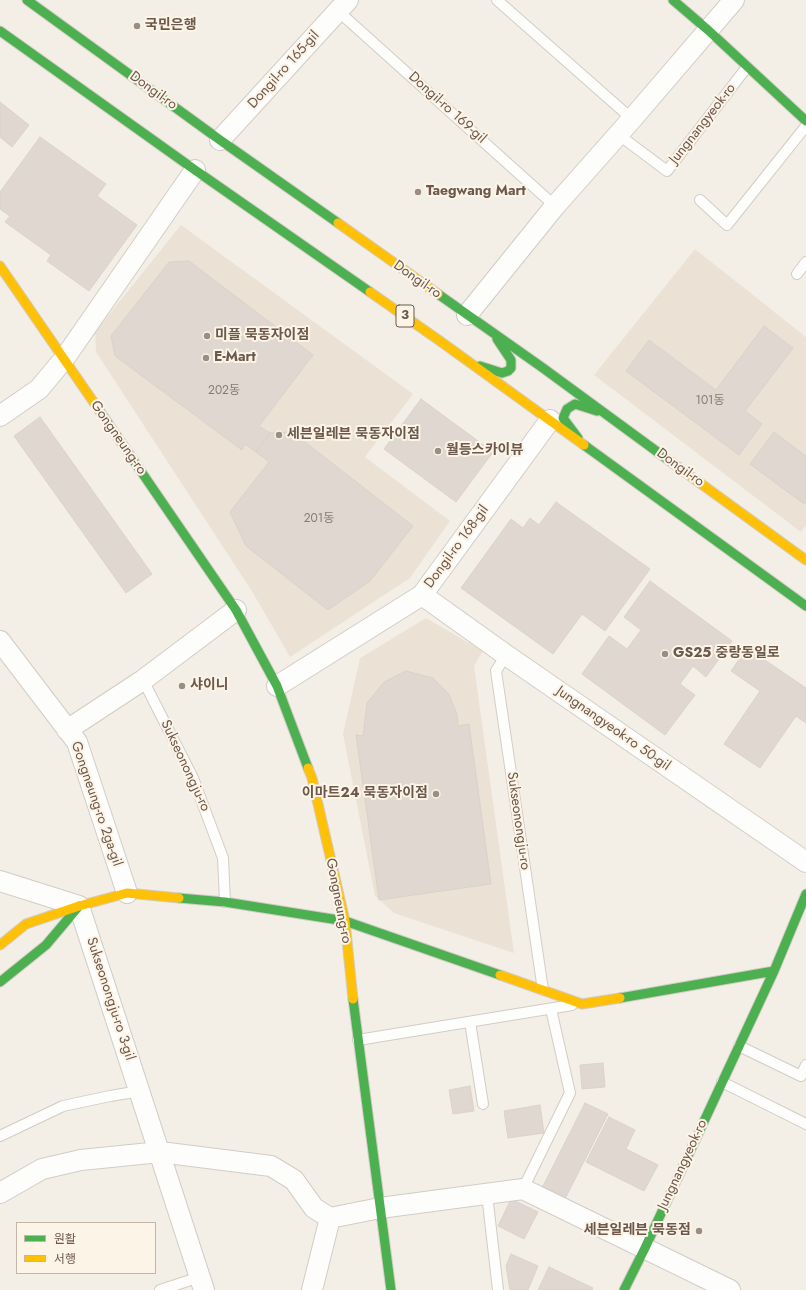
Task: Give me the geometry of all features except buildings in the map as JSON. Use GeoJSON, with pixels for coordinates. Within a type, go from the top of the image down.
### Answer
{"type":"FeatureCollection","features":[{"type":"Feature","properties":{"kind":"street","name":"Dongil-ro"},"geometry":{"type":"LineString","coordinates":[[27,0],[220,140],[606,413],[806,560]]}},
{"type":"Feature","properties":{"kind":"street"},"geometry":{"type":"LineString","coordinates":[[673,0],[708,30],[806,121]]}},
{"type":"Feature","properties":{"kind":"street"},"geometry":{"type":"LineString","coordinates":[[467,315],[555,206],[734,0]]}},
{"type":"Feature","properties":{"kind":"street","name":"Dongil-ro 165-gil"},"geometry":{"type":"LineString","coordinates":[[220,140],[343,5]]}},
{"type":"Feature","properties":{"kind":"street","name":"3"},"geometry":{"type":"LineString","coordinates":[[0,31],[195,170],[471,363],[802,601],[806,606]]}},
{"type":"Feature","properties":{"kind":"street"},"geometry":{"type":"LineString","coordinates":[[0,416],[39,389],[64,359],[195,170]]}},
{"type":"Feature","properties":{"kind":"street","name":"Gongneung-ro"},"geometry":{"type":"LineString","coordinates":[[0,266],[236,610],[277,686],[312,778],[345,921],[358,1040],[391,1290]]}},
{"type":"Feature","properties":{"kind":"street"},"geometry":{"type":"LineString","coordinates":[[471,363],[502,373],[508,372],[512,368],[511,360],[494,334]]}},
{"type":"Feature","properties":{"kind":"street"},"geometry":{"type":"LineString","coordinates":[[582,444],[563,418],[567,409],[575,404],[606,413]]}},
{"type":"Feature","properties":{"kind":"street","name":"Dongil-ro 168-gil"},"geometry":{"type":"LineString","coordinates":[[277,686],[422,594],[550,420]]}},
{"type":"Feature","properties":{"kind":"street","name":"Jungnangyeok-ro 50-gil"},"geometry":{"type":"LineString","coordinates":[[422,594],[506,655],[806,862]]}},
{"type":"Feature","properties":{"kind":"street"},"geometry":{"type":"LineString","coordinates":[[67,730],[143,680],[236,610]]}},
{"type":"Feature","properties":{"kind":"street","name":"Gongneung-ro 2ga-gil"},"geometry":{"type":"LineString","coordinates":[[0,641],[77,742],[127,893]]}},
{"type":"Feature","properties":{"kind":"street"},"geometry":{"type":"LineString","coordinates":[[0,881],[79,906]]}},
{"type":"Feature","properties":{"kind":"street"},"geometry":{"type":"LineString","coordinates":[[0,945],[26,924],[79,906],[127,893],[225,902],[345,921],[582,1004],[774,971]]}},
{"type":"Feature","properties":{"kind":"street","name":"Jungnangyeok-ro"},"geometry":{"type":"LineString","coordinates":[[624,1290],[774,971],[806,894]]}},
{"type":"Feature","properties":{"kind":"street"},"geometry":{"type":"LineString","coordinates":[[0,982],[46,945],[79,906]]}},
{"type":"Feature","properties":{"kind":"street","name":"Sukseonongju-ro 3-gil"},"geometry":{"type":"LineString","coordinates":[[79,906],[202,1283]]}},
{"type":"Feature","properties":{"kind":"street"},"geometry":{"type":"LineString","coordinates":[[0,1193],[42,1169],[81,1160],[160,1152],[271,1166],[294,1180],[314,1208],[330,1218],[380,1208],[523,1189],[730,1290]]}},
{"type":"Feature","properties":{"kind":"street"},"geometry":{"type":"LineString","coordinates":[[312,1290],[330,1218]]}},
{"type":"Feature","properties":{"kind":"lane"},"geometry":{"type":"LineString","coordinates":[[497,0],[632,119]]}},
{"type":"Feature","properties":{"kind":"lane","name":"Dongil-ro 169-gil"},"geometry":{"type":"LineString","coordinates":[[343,5],[555,206]]}},
{"type":"Feature","properties":{"kind":"lane","name":"Jungnangyeok-ro"},"geometry":{"type":"LineString","coordinates":[[619,134],[667,171],[747,67]]}},
{"type":"Feature","properties":{"kind":"lane"},"geometry":{"type":"LineString","coordinates":[[700,200],[727,225],[806,126]]}},
{"type":"Feature","properties":{"kind":"lane"},"geometry":{"type":"LineString","coordinates":[[797,274],[806,262]]}},
{"type":"Feature","properties":{"kind":"lane","name":"Sukseonongju-ro"},"geometry":{"type":"LineString","coordinates":[[506,655],[496,671],[543,990]]}},
{"type":"Feature","properties":{"kind":"lane","name":"Sukseonongju-ro"},"geometry":{"type":"LineString","coordinates":[[143,680],[193,778],[223,858],[225,902]]}},
{"type":"Feature","properties":{"kind":"lane"},"geometry":{"type":"LineString","coordinates":[[358,1040],[582,1004]]}},
{"type":"Feature","properties":{"kind":"lane"},"geometry":{"type":"LineString","coordinates":[[523,1189],[570,1093],[551,1009]]}},
{"type":"Feature","properties":{"kind":"lane"},"geometry":{"type":"LineString","coordinates":[[470,1022],[483,1104]]}},
{"type":"Feature","properties":{"kind":"lane"},"geometry":{"type":"LineString","coordinates":[[739,1046],[801,1076],[806,1064]]}},
{"type":"Feature","properties":{"kind":"lane"},"geometry":{"type":"LineString","coordinates":[[722,1082],[806,1124]]}},
{"type":"Feature","properties":{"kind":"lane"},"geometry":{"type":"LineString","coordinates":[[0,1136],[63,1106],[110,1096],[140,1092]]}},
{"type":"Feature","properties":{"kind":"lane"},"geometry":{"type":"LineString","coordinates":[[487,1194],[498,1290]]}},
{"type":"Feature","properties":{"kind":"lane"},"geometry":{"type":"LineString","coordinates":[[160,1290],[202,1283]]}},
{"type":"Feature","properties":{"kind":"shaded area"},"geometry":{"type":"Polygon","coordinates":[[[181,225],[413,394],[365,457],[450,521],[410,578],[290,657],[253,593],[96,352],[95,332],[181,225]]]}},
{"type":"Feature","properties":{"kind":"shaded area"},"geometry":{"type":"Polygon","coordinates":[[[695,249],[806,337],[806,525],[801,532],[594,375],[695,249]]]}},
{"type":"Feature","properties":{"kind":"shaded area"},"geometry":{"type":"Polygon","coordinates":[[[426,618],[483,651],[474,666],[514,953],[394,913],[375,896],[343,734],[360,658],[426,618]]]}},
{"type":"Feature","properties":{"kind":"traffic: fast"},"geometry":{"type":"LineString","coordinates":[[27,0],[220,140],[338,223]]}},
{"type":"Feature","properties":{"kind":"traffic: fast"},"geometry":{"type":"LineString","coordinates":[[673,0],[708,30],[806,121]]}},
{"type":"Feature","properties":{"kind":"traffic: fast"},"geometry":{"type":"LineString","coordinates":[[0,31],[370,292]]}},
{"type":"Feature","properties":{"kind":"traffic: fast"},"geometry":{"type":"LineString","coordinates":[[438,294],[543,368],[678,467]]}},
{"type":"Feature","properties":{"kind":"traffic: fast"},"geometry":{"type":"LineString","coordinates":[[480,366],[502,373],[511,368],[511,360],[497,339]]}},
{"type":"Feature","properties":{"kind":"traffic: fast"},"geometry":{"type":"LineString","coordinates":[[578,438],[563,418],[567,409],[575,404],[597,411]]}},
{"type":"Feature","properties":{"kind":"traffic: fast"},"geometry":{"type":"LineString","coordinates":[[99,410],[236,610],[277,686],[308,768]]}},
{"type":"Feature","properties":{"kind":"traffic: fast"},"geometry":{"type":"LineString","coordinates":[[584,445],[806,606]]}},
{"type":"Feature","properties":{"kind":"traffic: fast"},"geometry":{"type":"LineString","coordinates":[[624,1290],[774,971],[806,894]]}},
{"type":"Feature","properties":{"kind":"traffic: fast"},"geometry":{"type":"LineString","coordinates":[[179,898],[225,902],[345,921],[500,975]]}},
{"type":"Feature","properties":{"kind":"traffic: fast"},"geometry":{"type":"LineString","coordinates":[[0,982],[46,945],[79,906]]}},
{"type":"Feature","properties":{"kind":"traffic: fast"},"geometry":{"type":"LineString","coordinates":[[620,998],[774,971]]}},
{"type":"Feature","properties":{"kind":"traffic: fast"},"geometry":{"type":"LineString","coordinates":[[353,999],[391,1290]]}},
{"type":"Feature","properties":{"kind":"traffic: slow"},"geometry":{"type":"LineString","coordinates":[[338,223],[438,294]]}},
{"type":"Feature","properties":{"kind":"traffic: slow"},"geometry":{"type":"LineString","coordinates":[[0,266],[99,410]]}},
{"type":"Feature","properties":{"kind":"traffic: slow"},"geometry":{"type":"LineString","coordinates":[[370,292],[584,445]]}},
{"type":"Feature","properties":{"kind":"traffic: slow"},"geometry":{"type":"LineString","coordinates":[[678,467],[806,560]]}},
{"type":"Feature","properties":{"kind":"traffic: slow"},"geometry":{"type":"LineString","coordinates":[[308,768],[312,778],[345,921],[353,999]]}},
{"type":"Feature","properties":{"kind":"traffic: slow"},"geometry":{"type":"LineString","coordinates":[[0,945],[26,924],[79,906],[127,893],[179,898]]}},
{"type":"Feature","properties":{"kind":"traffic: slow"},"geometry":{"type":"LineString","coordinates":[[500,975],[582,1004],[620,998]]}},
{"type":"Feature","properties":{"kind":"place","name":"국민은행"},"geometry":{"type":"Point","coordinates":[137,26]}},
{"type":"Feature","properties":{"kind":"place","name":"Taegwang Mart"},"geometry":{"type":"Point","coordinates":[418,192]}},
{"type":"Feature","properties":{"kind":"place","name":"미플 묵동자이점"},"geometry":{"type":"Point","coordinates":[207,336]}},
{"type":"Feature","properties":{"kind":"place","name":"E-Mart"},"geometry":{"type":"Point","coordinates":[206,358]}},
{"type":"Feature","properties":{"kind":"place","name":"세븐일레븐 묵동자이점"},"geometry":{"type":"Point","coordinates":[279,435]}},
{"type":"Feature","properties":{"kind":"place","name":"월등스카이뷰"},"geometry":{"type":"Point","coordinates":[438,451]}},
{"type":"Feature","properties":{"kind":"place","name":"GS25 중랑동일로"},"geometry":{"type":"Point","coordinates":[665,654]}},
{"type":"Feature","properties":{"kind":"place","name":"샤이니"},"geometry":{"type":"Point","coordinates":[182,686]}},
{"type":"Feature","properties":{"kind":"place","name":"이마트24 묵동자이점"},"geometry":{"type":"Point","coordinates":[436,794]}},
{"type":"Feature","properties":{"kind":"place","name":"세븐일레븐 묵동점"},"geometry":{"type":"Point","coordinates":[699,1231]}}]}
